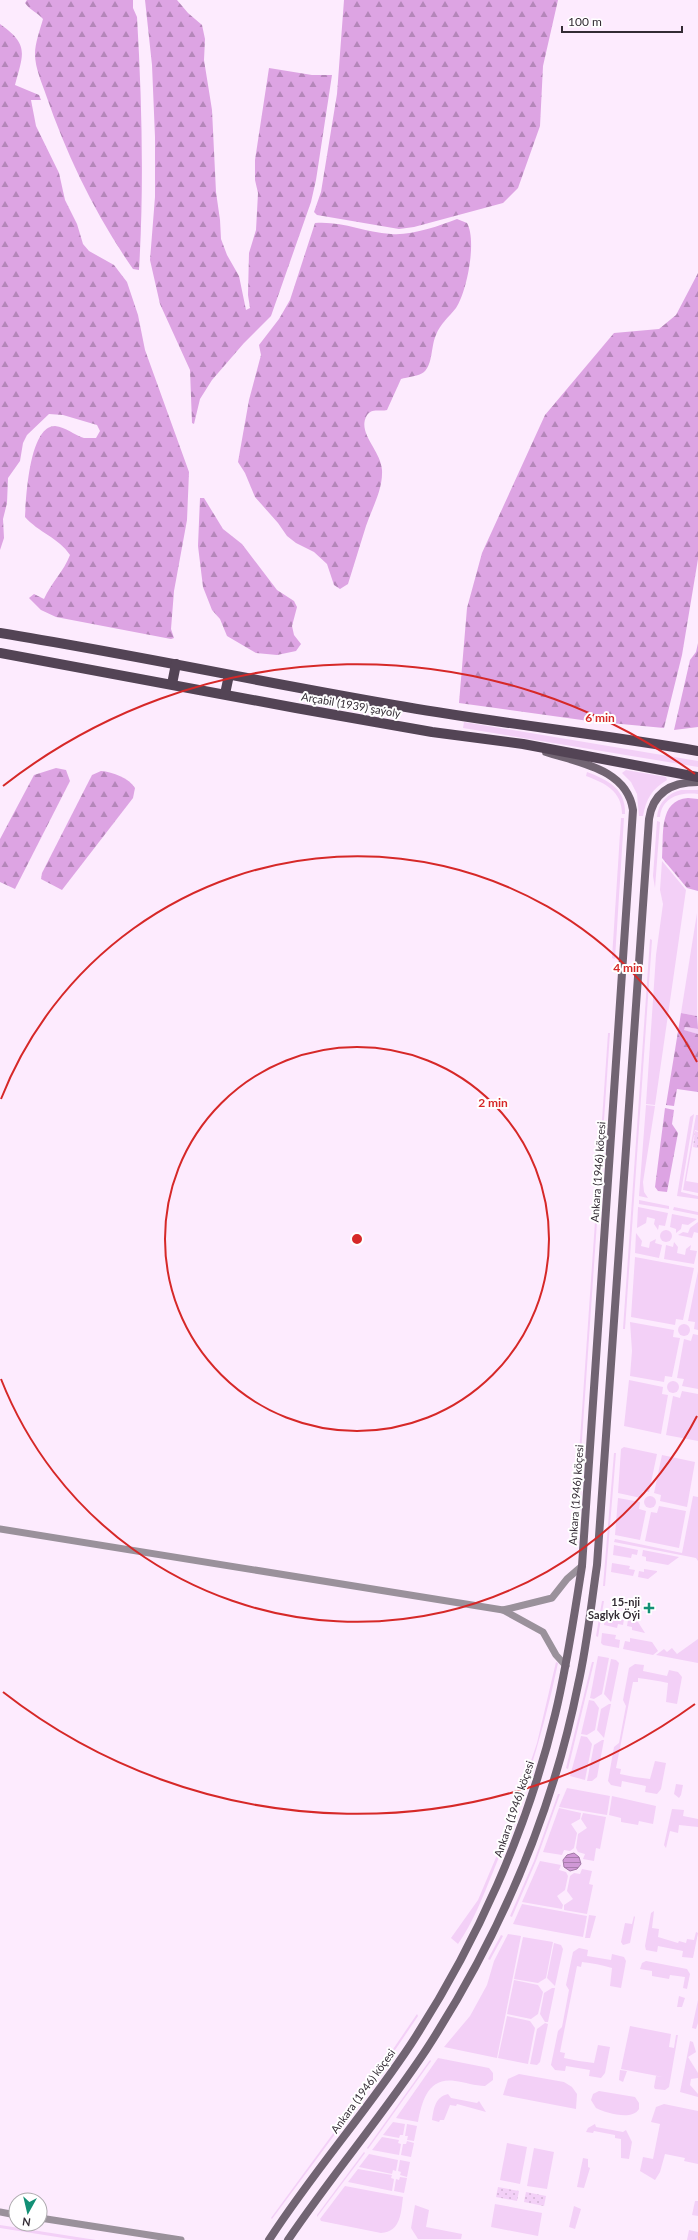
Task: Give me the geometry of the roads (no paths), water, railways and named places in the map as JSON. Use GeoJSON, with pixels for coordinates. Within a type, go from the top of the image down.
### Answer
{"type":"FeatureCollection","features":[{"type":"Feature","properties":{"kind":"main road","name":"Arçabil (1939) şaýoly"},"geometry":{"type":"LineString","coordinates":[[0,633],[176,664],[229,676],[408,708],[698,751]]}},
{"type":"Feature","properties":{"kind":"main road","name":"Arçabil (1939) şaýoly"},"geometry":{"type":"LineString","coordinates":[[0,653],[432,732],[523,744],[698,777]]}},
{"type":"Feature","properties":{"kind":"main road"},"geometry":{"type":"LineString","coordinates":[[172,684],[176,664]]}},
{"type":"Feature","properties":{"kind":"main road"},"geometry":{"type":"LineString","coordinates":[[225,694],[229,676]]}},
{"type":"Feature","properties":{"kind":"main road","name":"Ankara (1946) köçesi"},"geometry":{"type":"LineString","coordinates":[[269,2240],[411,2044],[480,1922],[525,1816],[554,1718],[566,1666],[582,1566],[633,810],[627,791],[612,776],[523,744]]}},
{"type":"Feature","properties":{"kind":"main road"},"geometry":{"type":"LineString","coordinates":[[288,2240],[427,2049],[467,1980],[497,1926],[512,1893],[554,1779],[578,1686],[597,1565],[649,819],[653,804],[664,790],[677,784],[698,782]]}},
{"type":"Feature","properties":{"kind":"street"},"geometry":{"type":"LineString","coordinates":[[0,1529],[503,1610],[543,1632],[556,1655],[566,1666]]}},
{"type":"Feature","properties":{"kind":"street"},"geometry":{"type":"LineString","coordinates":[[503,1610],[552,1598],[567,1579],[582,1566]]}},
{"type":"Feature","properties":{"kind":"street"},"geometry":{"type":"LineString","coordinates":[[48,2219],[180,2240]]}},
{"type":"Feature","properties":{"kind":"place","name":"15-nji Saglyk Öýi"},"geometry":{"type":"Point","coordinates":[649,1608]}}]}
